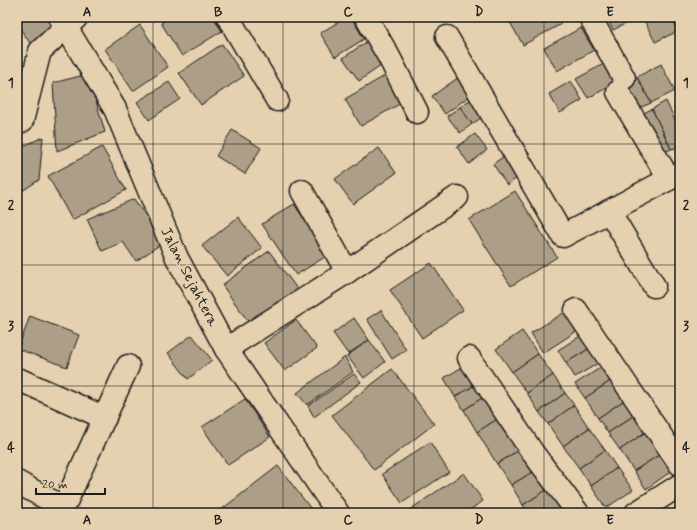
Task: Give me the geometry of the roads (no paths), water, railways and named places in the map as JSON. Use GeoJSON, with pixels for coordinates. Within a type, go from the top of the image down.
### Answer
{"type":"FeatureCollection","features":[{"type":"Feature","properties":{"kind":"street"},"geometry":{"type":"LineString","coordinates":[[228,17],[278,100]]}},
{"type":"Feature","properties":{"kind":"street"},"geometry":{"type":"LineString","coordinates":[[366,17],[389,57],[417,112]]}},
{"type":"Feature","properties":{"kind":"street"},"geometry":{"type":"LineString","coordinates":[[447,37],[563,236],[674,176],[621,85],[590,17]]}},
{"type":"Feature","properties":{"kind":"street"},"geometry":{"type":"LineString","coordinates":[[17,123],[22,121],[40,51],[67,20]]}},
{"type":"Feature","properties":{"kind":"street","name":"Jalan Sejahtera"},"geometry":{"type":"LineString","coordinates":[[67,20],[115,109],[177,258],[226,349],[338,513]]}},
{"type":"Feature","properties":{"kind":"street"},"geometry":{"type":"LineString","coordinates":[[302,191],[347,272]]}},
{"type":"Feature","properties":{"kind":"street"},"geometry":{"type":"LineString","coordinates":[[226,349],[347,272],[457,197]]}},
{"type":"Feature","properties":{"kind":"street"},"geometry":{"type":"LineString","coordinates":[[609,211],[654,286]]}},
{"type":"Feature","properties":{"kind":"street"},"geometry":{"type":"LineString","coordinates":[[576,310],[680,464]]}},
{"type":"Feature","properties":{"kind":"street"},"geometry":{"type":"LineString","coordinates":[[470,358],[533,453],[578,513]]}},
{"type":"Feature","properties":{"kind":"street"},"geometry":{"type":"LineString","coordinates":[[17,482],[62,511],[128,366]]}},
{"type":"Feature","properties":{"kind":"street"},"geometry":{"type":"LineString","coordinates":[[20,380],[105,418]]}},
{"type":"Feature","properties":{"kind":"street"},"geometry":{"type":"LineString","coordinates":[[636,513],[680,485]]}}]}
